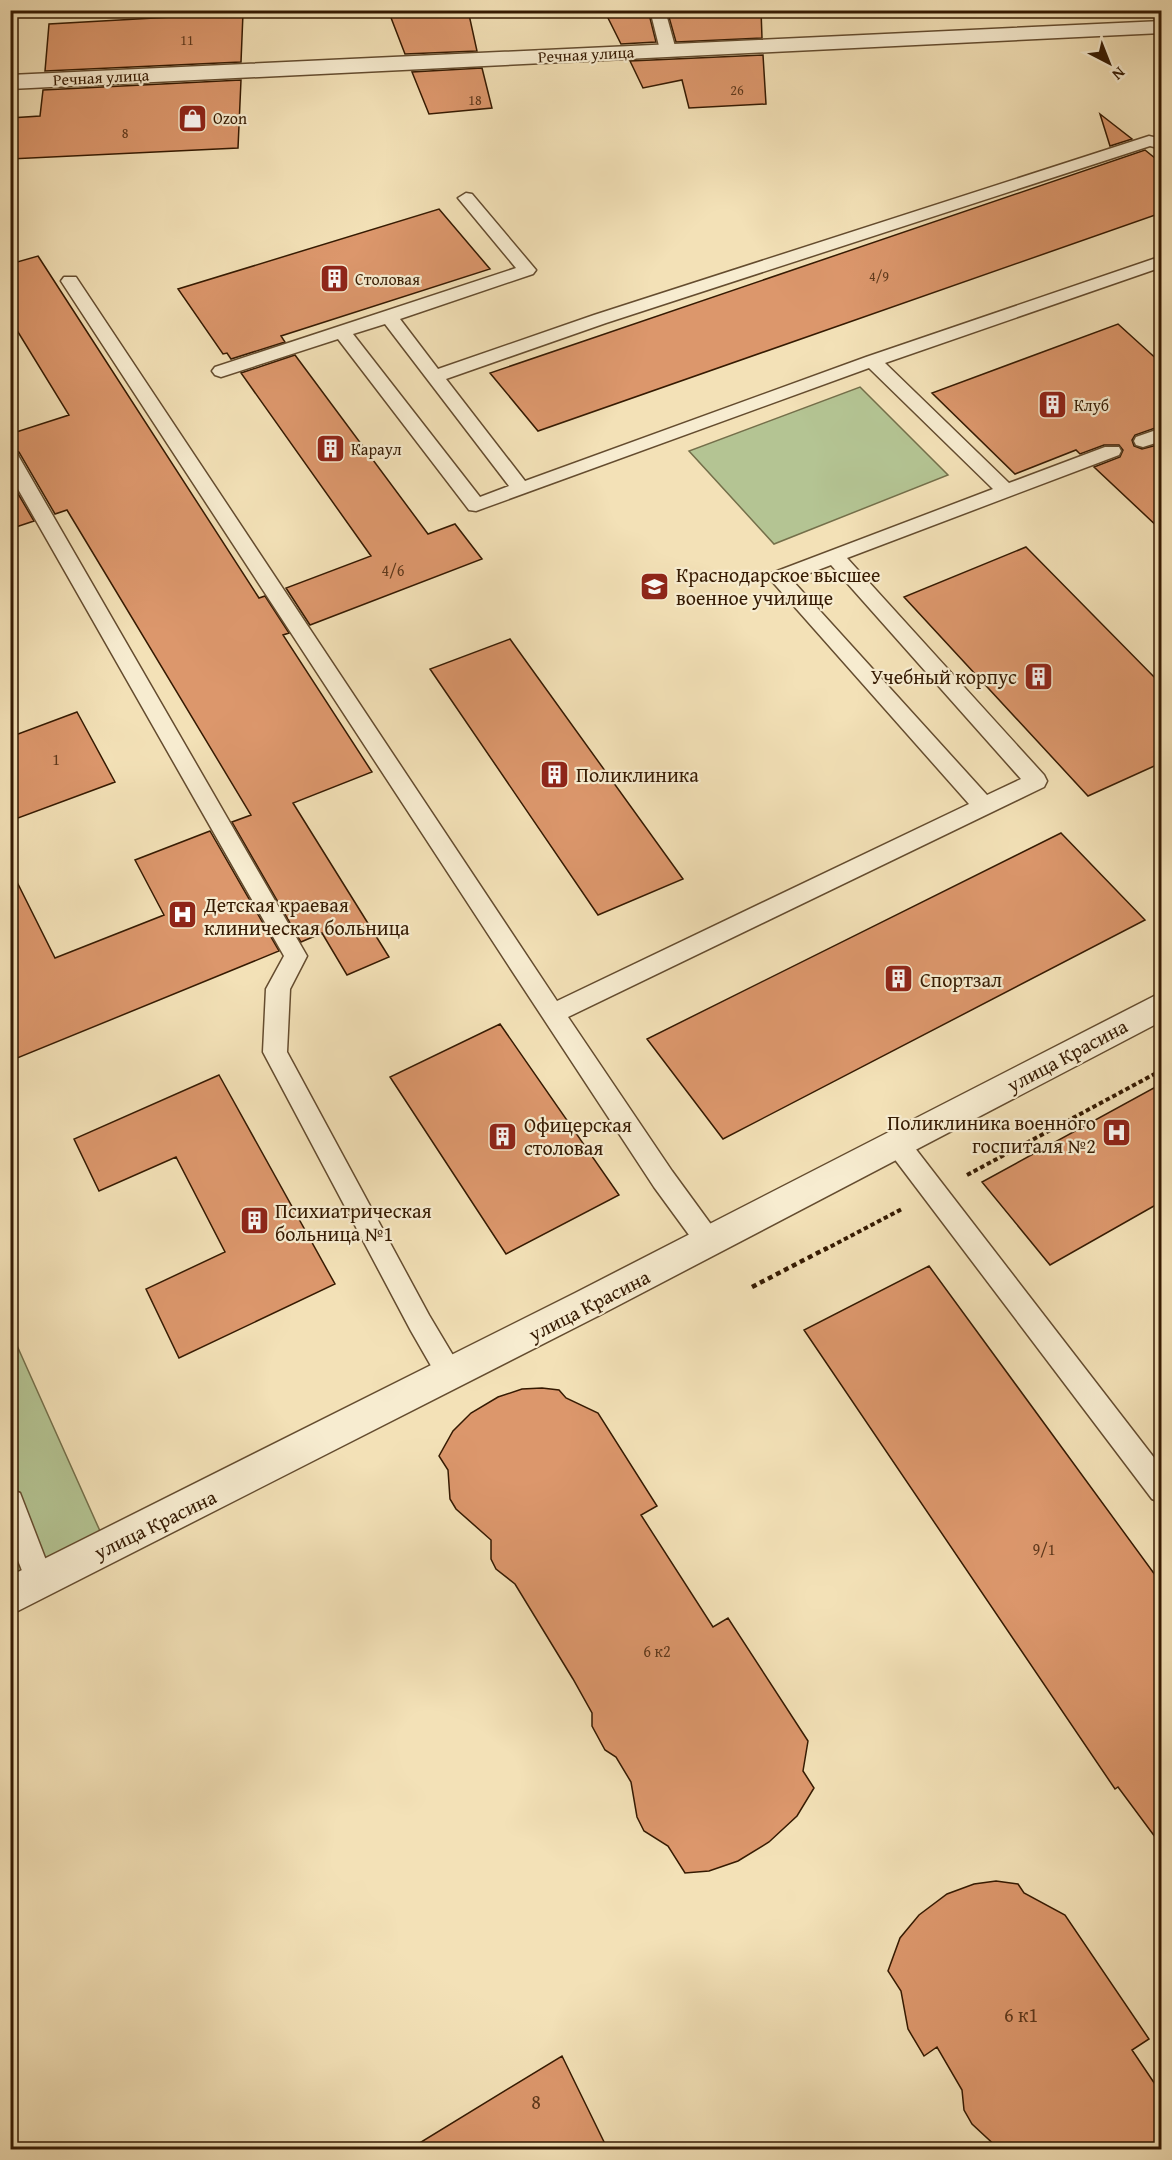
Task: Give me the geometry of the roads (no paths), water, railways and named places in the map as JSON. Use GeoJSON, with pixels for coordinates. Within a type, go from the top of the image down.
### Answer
{"type":"FeatureCollection","features":[{"type":"Feature","properties":{"kind":"street","name":"Речная улица"},"geometry":{"type":"LineString","coordinates":[[10,82],[1161,27]]}},
{"type":"Feature","properties":{"kind":"street","name":"улица Красина"},"geometry":{"type":"LineString","coordinates":[[25,1588],[451,1376],[899,1146],[1161,1005]]}},
{"type":"Feature","properties":{"kind":"lane"},"geometry":{"type":"LineString","coordinates":[[657,10],[668,51]]}},
{"type":"Feature","properties":{"kind":"lane"},"geometry":{"type":"LineString","coordinates":[[435,376],[600,319],[1149,141],[1161,144]]}},
{"type":"Feature","properties":{"kind":"lane"},"geometry":{"type":"LineString","coordinates":[[221,372],[527,270],[466,198]]}},
{"type":"Feature","properties":{"kind":"lane"},"geometry":{"type":"LineString","coordinates":[[342,332],[476,505],[872,361],[1161,261]]}},
{"type":"Feature","properties":{"kind":"lane"},"geometry":{"type":"LineString","coordinates":[[70,281],[553,1014],[663,1179],[709,1242]]}},
{"type":"Feature","properties":{"kind":"lane"},"geometry":{"type":"LineString","coordinates":[[389,316],[521,489]]}},
{"type":"Feature","properties":{"kind":"lane"},"geometry":{"type":"LineString","coordinates":[[872,361],[1005,490]]}},
{"type":"Feature","properties":{"kind":"lane"},"geometry":{"type":"LineString","coordinates":[[1143,441],[1161,434]]}},
{"type":"Feature","properties":{"kind":"lane"},"geometry":{"type":"LineString","coordinates":[[984,806],[780,578],[1005,490],[1112,451]]}},
{"type":"Feature","properties":{"kind":"lane"},"geometry":{"type":"LineString","coordinates":[[10,457],[296,956],[278,989],[275,1052],[420,1323],[451,1376]]}},
{"type":"Feature","properties":{"kind":"lane"},"geometry":{"type":"LineString","coordinates":[[553,1014],[1036,781],[834,556]]}},
{"type":"Feature","properties":{"kind":"lane"},"geometry":{"type":"LineString","coordinates":[[899,1146],[1161,1490]]}},
{"type":"Feature","properties":{"kind":"lane"},"geometry":{"type":"LineString","coordinates":[[10,1502],[25,1588]]}},
{"type":"Feature","properties":{"kind":"place","name":"Ozon"},"geometry":{"type":"Point","coordinates":[192,118]}},
{"type":"Feature","properties":{"kind":"place","name":"Столовая"},"geometry":{"type":"Point","coordinates":[334,279]}},
{"type":"Feature","properties":{"kind":"place","name":"Клуб"},"geometry":{"type":"Point","coordinates":[1053,405]}},
{"type":"Feature","properties":{"kind":"place","name":"Караул"},"geometry":{"type":"Point","coordinates":[330,449]}},
{"type":"Feature","properties":{"kind":"place","name":"Краснодарское высшее военное училище"},"geometry":{"type":"Point","coordinates":[655,586]}},
{"type":"Feature","properties":{"kind":"place","name":"Учебный корпус"},"geometry":{"type":"Point","coordinates":[1038,676]}},
{"type":"Feature","properties":{"kind":"place","name":"Поликлиника"},"geometry":{"type":"Point","coordinates":[555,774]}},
{"type":"Feature","properties":{"kind":"place","name":"Детская краевая клиническая больница"},"geometry":{"type":"Point","coordinates":[183,915]}},
{"type":"Feature","properties":{"kind":"place","name":"Спортзал"},"geometry":{"type":"Point","coordinates":[899,979]}},
{"type":"Feature","properties":{"kind":"place","name":"Поликлиника военного госпиталя №2"},"geometry":{"type":"Point","coordinates":[1117,1133]}},
{"type":"Feature","properties":{"kind":"place","name":"Офицерская столовая"},"geometry":{"type":"Point","coordinates":[503,1136]}},
{"type":"Feature","properties":{"kind":"place","name":"Психиатрическая больница №1"},"geometry":{"type":"Point","coordinates":[254,1221]}}]}
